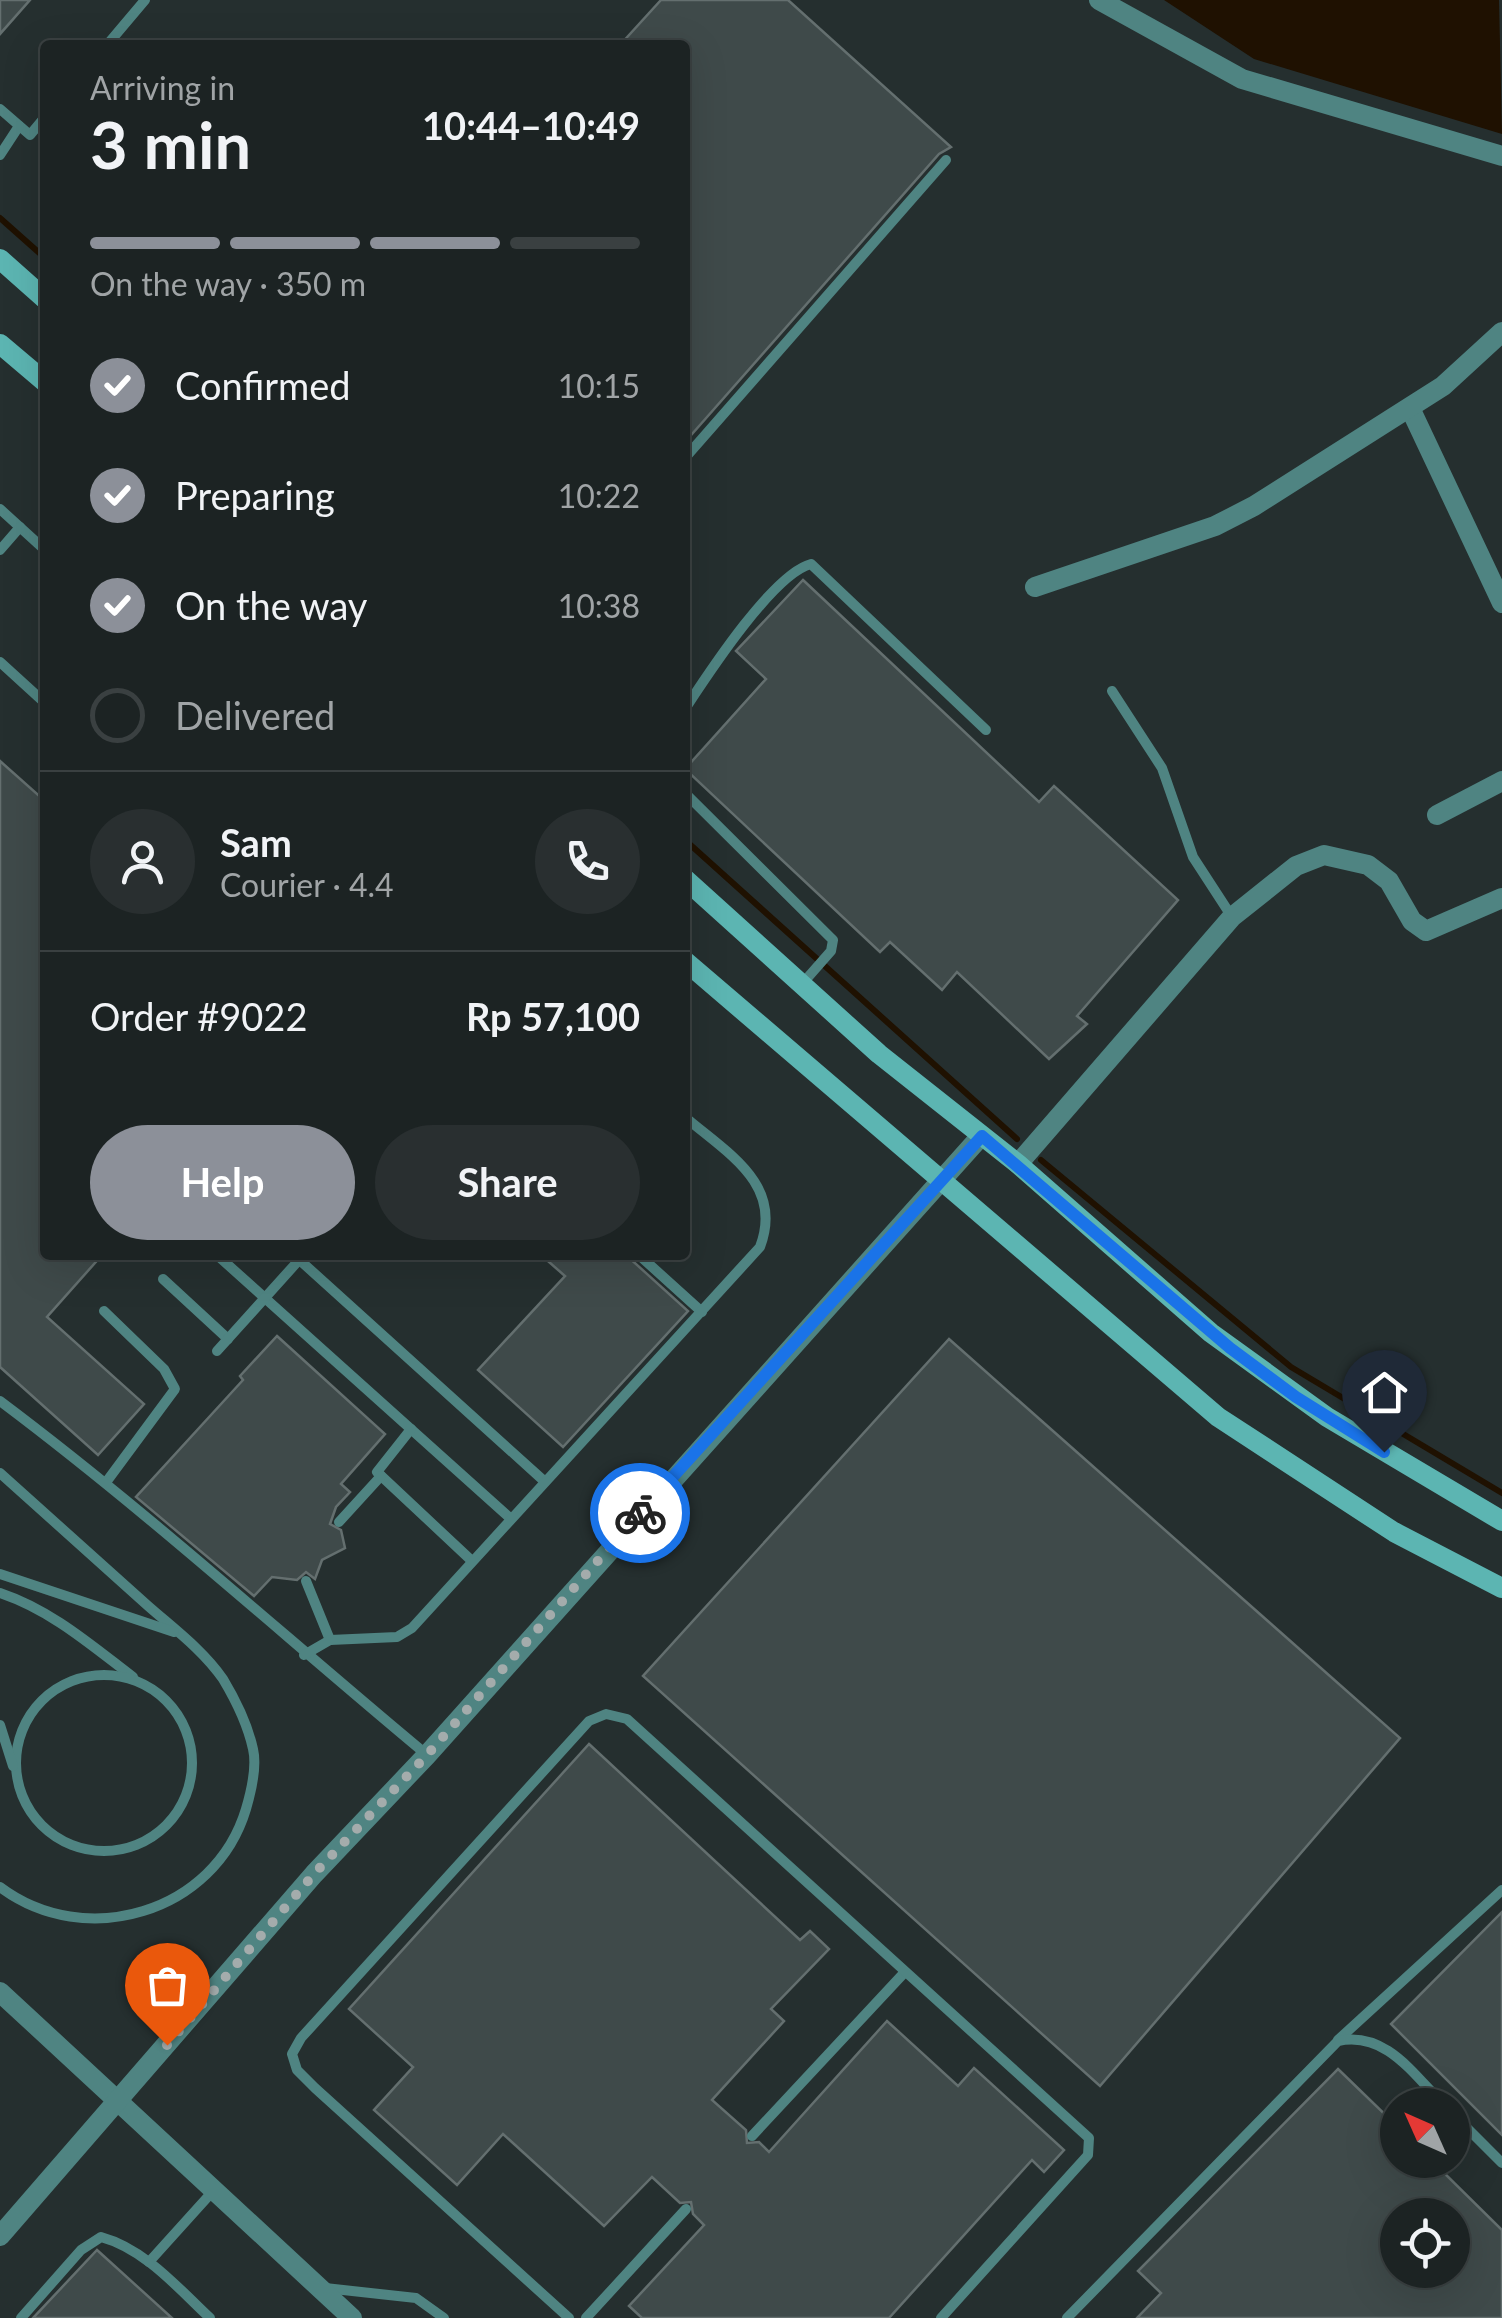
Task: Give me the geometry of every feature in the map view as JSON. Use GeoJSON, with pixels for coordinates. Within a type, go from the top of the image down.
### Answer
{"type":"FeatureCollection","features":[{"type":"Feature","properties":{"kind":"street"},"geometry":{"type":"LineString","coordinates":[[1100,0],[1242,79],[1502,156]]}},
{"type":"Feature","properties":{"kind":"street"},"geometry":{"type":"LineString","coordinates":[[0,259],[40,295]]}},
{"type":"Feature","properties":{"kind":"street"},"geometry":{"type":"LineString","coordinates":[[1036,587],[1215,526],[1410,408],[1486,352],[1502,332]]}},
{"type":"Feature","properties":{"kind":"street"},"geometry":{"type":"LineString","coordinates":[[0,344],[40,378]]}},
{"type":"Feature","properties":{"kind":"street"},"geometry":{"type":"LineString","coordinates":[[1410,408],[1502,603]]}},
{"type":"Feature","properties":{"kind":"street"},"geometry":{"type":"LineString","coordinates":[[1437,816],[1502,781]]}},
{"type":"Feature","properties":{"kind":"street"},"geometry":{"type":"LineString","coordinates":[[1018,1164],[1232,916],[1296,866],[1324,856],[1354,860],[1379,871],[1412,921],[1426,931],[1502,898]]}},
{"type":"Feature","properties":{"kind":"street"},"geometry":{"type":"LineString","coordinates":[[690,882],[808,977],[982,1136],[1248,1362],[1327,1417],[1502,1521]]}},
{"type":"Feature","properties":{"kind":"street"},"geometry":{"type":"LineString","coordinates":[[690,965],[869,1123],[942,1178],[1076,1300],[1218,1417],[1394,1532],[1502,1588]]}},
{"type":"Feature","properties":{"kind":"street"},"geometry":{"type":"LineString","coordinates":[[0,2236],[314,1874],[427,1755],[982,1136]]}},
{"type":"Feature","properties":{"kind":"street"},"geometry":{"type":"LineString","coordinates":[[3,1997],[352,2318]]}},
{"type":"Feature","properties":{"kind":"lane"},"geometry":{"type":"LineString","coordinates":[[111,40],[146,0]]}},
{"type":"Feature","properties":{"kind":"lane"},"geometry":{"type":"LineString","coordinates":[[0,109],[30,135],[40,123]]}},
{"type":"Feature","properties":{"kind":"lane"},"geometry":{"type":"LineString","coordinates":[[0,155],[19,126]]}},
{"type":"Feature","properties":{"kind":"lane"},"geometry":{"type":"LineString","coordinates":[[690,452],[946,160]]}},
{"type":"Feature","properties":{"kind":"lane"},"geometry":{"type":"LineString","coordinates":[[0,509],[40,545]]}},
{"type":"Feature","properties":{"kind":"lane"},"geometry":{"type":"LineString","coordinates":[[0,550],[20,527]]}},
{"type":"Feature","properties":{"kind":"lane"},"geometry":{"type":"LineString","coordinates":[[690,701],[749,619],[790,576],[811,564],[986,730]]}},
{"type":"Feature","properties":{"kind":"lane"},"geometry":{"type":"LineString","coordinates":[[0,662],[40,698]]}},
{"type":"Feature","properties":{"kind":"lane"},"geometry":{"type":"LineString","coordinates":[[1112,691],[1162,768],[1193,856],[1232,916]]}},
{"type":"Feature","properties":{"kind":"lane"},"geometry":{"type":"LineString","coordinates":[[690,798],[830,935],[834,944],[808,977]]}},
{"type":"Feature","properties":{"kind":"lane"},"geometry":{"type":"LineString","coordinates":[[304,1655],[330,1640],[397,1636],[412,1628],[760,1246],[768,1216],[766,1200],[754,1180],[690,1122]]}},
{"type":"Feature","properties":{"kind":"lane"},"geometry":{"type":"LineString","coordinates":[[223,1260],[510,1518]]}},
{"type":"Feature","properties":{"kind":"lane"},"geometry":{"type":"LineString","coordinates":[[216,1351],[294,1260]]}},
{"type":"Feature","properties":{"kind":"lane"},"geometry":{"type":"LineString","coordinates":[[299,1260],[543,1480]]}},
{"type":"Feature","properties":{"kind":"lane"},"geometry":{"type":"LineString","coordinates":[[645,1260],[702,1312]]}},
{"type":"Feature","properties":{"kind":"lane"},"geometry":{"type":"LineString","coordinates":[[163,1278],[228,1339]]}},
{"type":"Feature","properties":{"kind":"lane"},"geometry":{"type":"LineString","coordinates":[[104,1311],[164,1369],[175,1388],[107,1481]]}},
{"type":"Feature","properties":{"kind":"lane"},"geometry":{"type":"LineString","coordinates":[[0,1401],[107,1481],[304,1655],[427,1755]]}},
{"type":"Feature","properties":{"kind":"lane"},"geometry":{"type":"LineString","coordinates":[[411,1429],[380,1465],[381,1476],[472,1561]]}},
{"type":"Feature","properties":{"kind":"lane"},"geometry":{"type":"LineString","coordinates":[[0,1473],[180,1634],[221,1677],[254,1751],[248,1800],[232,1844],[204,1878],[178,1895],[112,1919],[56,1917],[26,1906],[0,1887]]}},
{"type":"Feature","properties":{"kind":"lane"},"geometry":{"type":"LineString","coordinates":[[339,1522],[381,1476]]}},
{"type":"Feature","properties":{"kind":"lane"},"geometry":{"type":"LineString","coordinates":[[0,1574],[180,1634]]}},
{"type":"Feature","properties":{"kind":"lane"},"geometry":{"type":"LineString","coordinates":[[306,1581],[330,1640]]}},
{"type":"Feature","properties":{"kind":"lane"},"geometry":{"type":"LineString","coordinates":[[0,1593],[26,1602],[68,1627],[133,1678],[163,1694],[184,1721],[194,1754],[190,1788],[174,1818],[147,1841],[115,1852],[80,1849],[50,1834],[27,1808],[0,1726]]}},
{"type":"Feature","properties":{"kind":"lane"},"geometry":{"type":"LineString","coordinates":[[16,1776],[18,1740],[34,1707],[62,1684],[79,1679],[97,1674],[133,1678]]}},
{"type":"Feature","properties":{"kind":"lane"},"geometry":{"type":"LineString","coordinates":[[569,2318],[315,2088],[297,2070],[292,2054],[301,2038],[589,1722],[606,1714],[627,1719],[1062,2110],[1090,2144],[1088,2155],[941,2318]]}},
{"type":"Feature","properties":{"kind":"lane"},"geometry":{"type":"LineString","coordinates":[[1067,2318],[1338,2041],[1502,1890]]}},
{"type":"Feature","properties":{"kind":"lane"},"geometry":{"type":"LineString","coordinates":[[752,2136],[904,1972]]}},
{"type":"Feature","properties":{"kind":"lane"},"geometry":{"type":"LineString","coordinates":[[1338,2041],[1358,2036],[1381,2044],[1426,2088]]}},
{"type":"Feature","properties":{"kind":"lane"},"geometry":{"type":"LineString","coordinates":[[1470,2132],[1502,2163]]}},
{"type":"Feature","properties":{"kind":"lane"},"geometry":{"type":"LineString","coordinates":[[150,2262],[214,2190]]}},
{"type":"Feature","properties":{"kind":"lane"},"geometry":{"type":"LineString","coordinates":[[586,2318],[686,2208]]}},
{"type":"Feature","properties":{"kind":"lane"},"geometry":{"type":"LineString","coordinates":[[21,2318],[82,2250],[101,2237],[120,2242],[150,2262],[210,2318]]}},
{"type":"Feature","properties":{"kind":"lane"},"geometry":{"type":"LineString","coordinates":[[319,2288],[416,2298],[444,2318]]}},
{"type":"Feature","properties":{"kind":"shaded area"},"geometry":{"type":"Polygon","coordinates":[[[1164,0],[1499,0],[1502,134],[1254,59],[1164,0]]]}},
{"type":"Feature","properties":{"kind":"building"},"geometry":{"type":"Polygon","coordinates":[[[0,0],[30,0],[0,34],[0,0]]]}},
{"type":"Feature","properties":{"kind":"building"},"geometry":{"type":"Polygon","coordinates":[[[661,0],[788,0],[951,147],[939,154],[690,436],[690,40],[625,40],[661,0]]]}},
{"type":"Feature","properties":{"kind":"building"},"geometry":{"type":"Polygon","coordinates":[[[803,580],[1039,802],[1054,786],[1178,900],[1077,1016],[1087,1024],[1049,1059],[957,972],[942,990],[890,942],[880,952],[690,774],[690,763],[766,679],[736,651],[803,580]]]}},
{"type":"Feature","properties":{"kind":"building"},"geometry":{"type":"Polygon","coordinates":[[[0,761],[40,797],[40,1260],[98,1260],[47,1317],[144,1404],[98,1455],[0,1367],[0,761]]]}},
{"type":"Feature","properties":{"kind":"building"},"geometry":{"type":"Polygon","coordinates":[[[547,1260],[632,1260],[688,1311],[563,1447],[478,1370],[565,1276],[547,1260]]]}},
{"type":"Feature","properties":{"kind":"building"},"geometry":{"type":"Polygon","coordinates":[[[277,1336],[385,1434],[341,1484],[350,1492],[336,1507],[330,1524],[341,1530],[345,1548],[322,1560],[315,1579],[306,1572],[297,1580],[272,1577],[254,1596],[136,1497],[243,1380],[240,1376],[277,1336]]]}},
{"type":"Feature","properties":{"kind":"building"},"geometry":{"type":"Polygon","coordinates":[[[949,1339],[1400,1738],[1100,2086],[643,1676],[949,1339]]]}},
{"type":"Feature","properties":{"kind":"building"},"geometry":{"type":"Polygon","coordinates":[[[589,1744],[800,1940],[810,1931],[829,1949],[771,2009],[784,2021],[712,2100],[746,2130],[747,2143],[759,2142],[769,2152],[887,2021],[958,2086],[974,2068],[1064,2150],[1044,2172],[1032,2160],[889,2318],[642,2318],[629,2306],[704,2225],[693,2214],[691,2202],[680,2203],[652,2177],[604,2226],[503,2134],[457,2185],[374,2110],[413,2067],[349,2009],[589,1744]]]}},
{"type":"Feature","properties":{"kind":"building"},"geometry":{"type":"Polygon","coordinates":[[[1502,1912],[1502,2135],[1470,2103],[1470,2088],[1455,2088],[1391,2024],[1502,1912]]]}},
{"type":"Feature","properties":{"kind":"building"},"geometry":{"type":"Polygon","coordinates":[[[1338,2069],[1380,2110],[1380,2178],[1449,2178],[1470,2198],[1380,2198],[1380,2288],[1470,2288],[1470,2198],[1502,2230],[1502,2318],[1137,2318],[1161,2293],[1138,2271],[1338,2069]]]}},
{"type":"Feature","properties":{"kind":"building"},"geometry":{"type":"Polygon","coordinates":[[[97,2250],[172,2318],[33,2318],[97,2250]]]}},
{"type":"Feature","properties":{"kind":"waterway"},"geometry":{"type":"LineString","coordinates":[[0,218],[40,254]]}},
{"type":"Feature","properties":{"kind":"waterway"},"geometry":{"type":"LineString","coordinates":[[690,845],[1017,1139]]}},
{"type":"Feature","properties":{"kind":"waterway"},"geometry":{"type":"LineString","coordinates":[[1041,1160],[1291,1367],[1502,1493]]}},
{"type":"Feature","properties":{"kind":"way so far"},"geometry":{"type":"LineString","coordinates":[[167,2045],[314,1874],[427,1755],[640,1513]]}},
{"type":"Feature","properties":{"kind":"route"},"geometry":{"type":"LineString","coordinates":[[640,1513],[982,1136],[1230,1348],[1296,1397],[1384,1452]]}}]}
